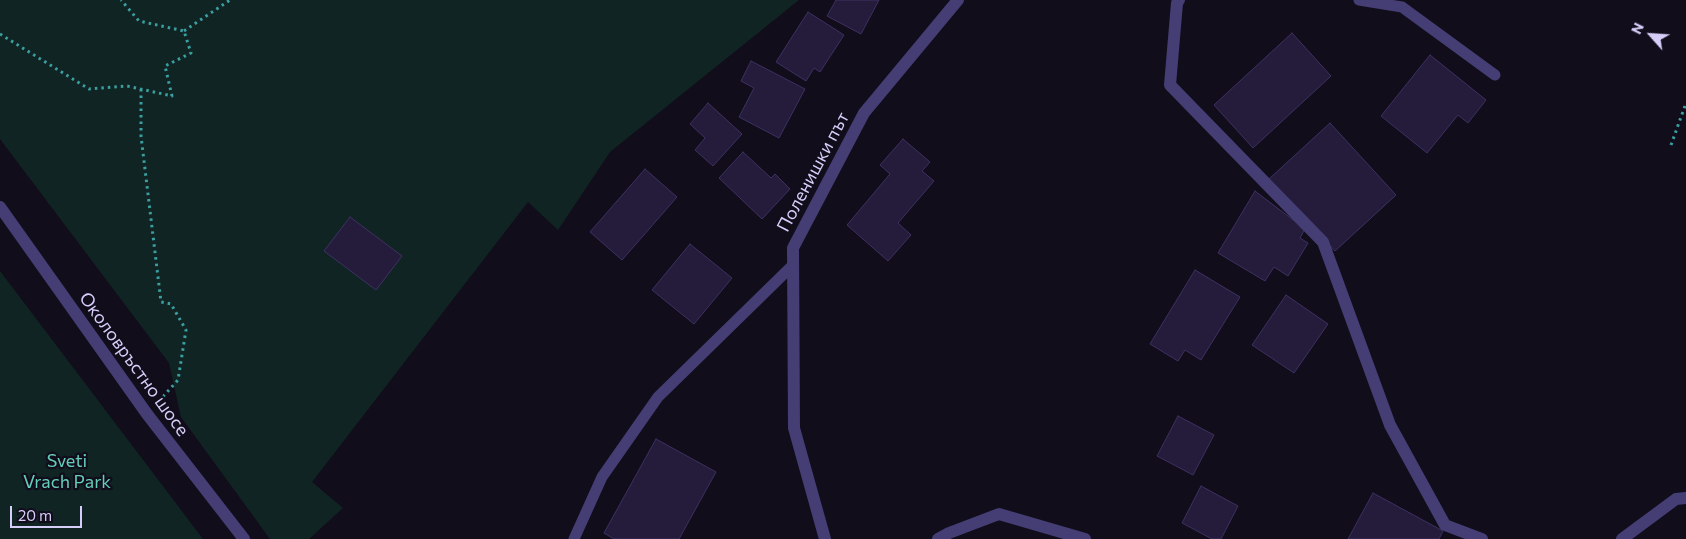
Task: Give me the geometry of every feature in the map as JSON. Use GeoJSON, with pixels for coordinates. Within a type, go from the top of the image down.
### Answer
{"type":"FeatureCollection","features":[{"type":"Feature","properties":{"kind":"street","name":"Поленишки път"},"geometry":{"type":"LineString","coordinates":[[825,539],[794,428],[793,248],[864,113],[958,0]]}},
{"type":"Feature","properties":{"kind":"street"},"geometry":{"type":"LineString","coordinates":[[1179,1],[1170,85],[1323,242],[1390,425],[1445,525],[1482,539]]}},
{"type":"Feature","properties":{"kind":"street","name":"Околовръстно шосе"},"geometry":{"type":"LineString","coordinates":[[0,207],[147,414],[244,539]]}},
{"type":"Feature","properties":{"kind":"street"},"geometry":{"type":"LineString","coordinates":[[1622,539],[1676,499],[1686,498]]}},
{"type":"Feature","properties":{"kind":"street"},"geometry":{"type":"LineString","coordinates":[[938,539],[999,514],[1085,539]]}},
{"type":"Feature","properties":{"kind":"lane"},"geometry":{"type":"LineString","coordinates":[[1359,0],[1402,7],[1495,75]]}},
{"type":"Feature","properties":{"kind":"lane"},"geometry":{"type":"LineString","coordinates":[[574,539],[602,477],[658,397],[793,265]]}},
{"type":"Feature","properties":{"kind":"path"},"geometry":{"type":"LineString","coordinates":[[121,0],[139,22],[184,30],[230,0]]}},
{"type":"Feature","properties":{"kind":"path"},"geometry":{"type":"LineString","coordinates":[[0,34],[89,89],[127,86],[172,96],[165,66],[191,53],[184,30]]}},
{"type":"Feature","properties":{"kind":"path"},"geometry":{"type":"LineString","coordinates":[[141,89],[140,136],[161,302],[171,304],[186,330],[178,380],[147,414]]}},
{"type":"Feature","properties":{"kind":"path"},"geometry":{"type":"LineString","coordinates":[[1671,145],[1686,103]]}},
{"type":"Feature","properties":{"kind":"green space"},"geometry":{"type":"Polygon","coordinates":[[[0,0],[799,0],[610,152],[558,230],[528,202],[312,482],[343,508],[309,539],[270,539],[181,417],[169,363],[0,139],[0,0]]]}},
{"type":"Feature","properties":{"kind":"green space","name":"Sveti Vrach Park"},"geometry":{"type":"Polygon","coordinates":[[[0,271],[203,539],[0,539],[0,271]]]}},
{"type":"Feature","properties":{"kind":"building"},"geometry":{"type":"Polygon","coordinates":[[[836,0],[879,0],[861,34],[827,16],[836,0]]]}},
{"type":"Feature","properties":{"kind":"building"},"geometry":{"type":"Polygon","coordinates":[[[808,12],[844,35],[820,72],[814,68],[806,81],[776,62],[808,12]]]}},
{"type":"Feature","properties":{"kind":"building"},"geometry":{"type":"Polygon","coordinates":[[[1292,33],[1331,76],[1253,148],[1214,105],[1292,33]]]}},
{"type":"Feature","properties":{"kind":"building"},"geometry":{"type":"Polygon","coordinates":[[[1430,55],[1486,100],[1468,123],[1458,115],[1427,153],[1381,116],[1430,55]]]}},
{"type":"Feature","properties":{"kind":"building"},"geometry":{"type":"Polygon","coordinates":[[[751,61],[805,89],[779,138],[739,117],[754,88],[741,81],[751,61]]]}},
{"type":"Feature","properties":{"kind":"building"},"geometry":{"type":"Polygon","coordinates":[[[708,103],[742,134],[713,166],[695,150],[705,138],[690,124],[708,103]]]}},
{"type":"Feature","properties":{"kind":"building"},"geometry":{"type":"Polygon","coordinates":[[[1330,123],[1396,195],[1335,251],[1269,179],[1330,123]]]}},
{"type":"Feature","properties":{"kind":"building"},"geometry":{"type":"Polygon","coordinates":[[[903,139],[930,162],[922,171],[934,181],[898,223],[911,235],[888,261],[847,225],[890,174],[880,165],[903,139]]]}},
{"type":"Feature","properties":{"kind":"building"},"geometry":{"type":"Polygon","coordinates":[[[743,152],[771,178],[775,174],[790,189],[762,219],[719,178],[743,152]]]}},
{"type":"Feature","properties":{"kind":"building"},"geometry":{"type":"Polygon","coordinates":[[[645,169],[677,197],[622,260],[590,232],[645,169]]]}},
{"type":"Feature","properties":{"kind":"building"},"geometry":{"type":"Polygon","coordinates":[[[1255,191],[1305,229],[1300,238],[1308,243],[1288,276],[1274,267],[1265,281],[1218,253],[1255,191]]]}},
{"type":"Feature","properties":{"kind":"building"},"geometry":{"type":"Polygon","coordinates":[[[350,217],[402,256],[376,290],[324,251],[350,217]]]}},
{"type":"Feature","properties":{"kind":"building"},"geometry":{"type":"Polygon","coordinates":[[[690,244],[732,278],[694,324],[652,290],[690,244]]]}},
{"type":"Feature","properties":{"kind":"building"},"geometry":{"type":"Polygon","coordinates":[[[1195,270],[1240,297],[1201,360],[1185,350],[1178,361],[1150,344],[1195,270]]]}},
{"type":"Feature","properties":{"kind":"building"},"geometry":{"type":"Polygon","coordinates":[[[1286,295],[1328,324],[1294,373],[1252,345],[1286,295]]]}},
{"type":"Feature","properties":{"kind":"building"},"geometry":{"type":"Polygon","coordinates":[[[1178,416],[1214,435],[1193,475],[1157,456],[1178,416]]]}},
{"type":"Feature","properties":{"kind":"building"},"geometry":{"type":"Polygon","coordinates":[[[656,439],[716,472],[679,539],[614,539],[604,533],[656,439]]]}},
{"type":"Feature","properties":{"kind":"building"},"geometry":{"type":"Polygon","coordinates":[[[1201,486],[1238,506],[1221,539],[1212,539],[1182,523],[1201,486]]]}},
{"type":"Feature","properties":{"kind":"building"},"geometry":{"type":"Polygon","coordinates":[[[1373,493],[1443,531],[1439,539],[1348,539],[1373,493]]]}}]}
